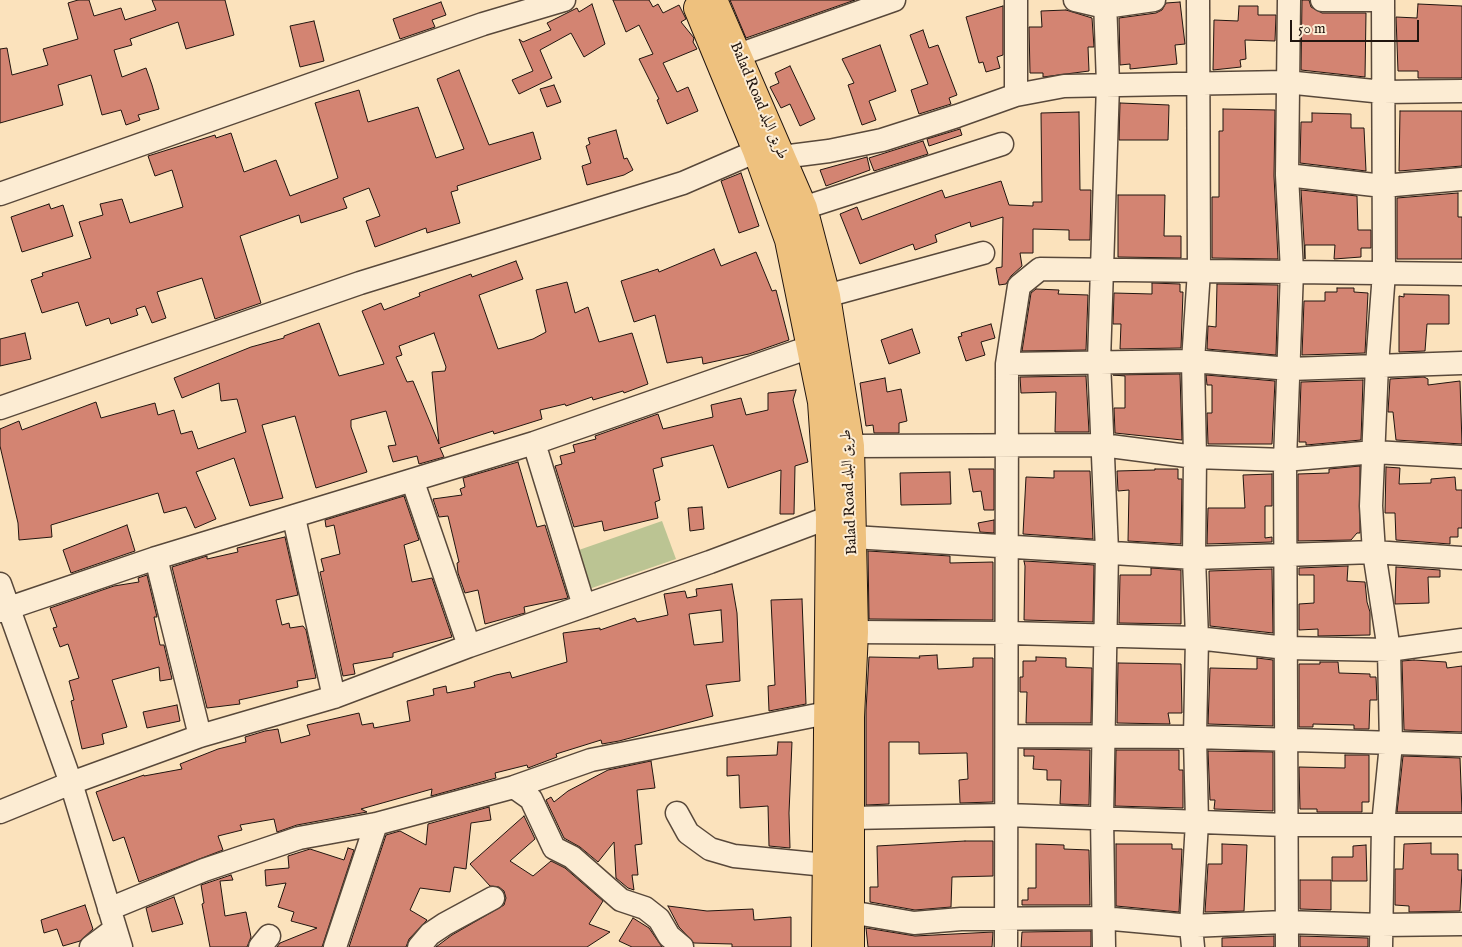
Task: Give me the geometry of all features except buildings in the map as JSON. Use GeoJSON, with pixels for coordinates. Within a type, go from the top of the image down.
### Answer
{"type":"FeatureCollection","features":[{"type":"Feature","properties":{"kind":"highway","name":"Balad Road طريق البلد"},"geometry":{"type":"LineString","coordinates":[[694,0],[769,154],[803,208],[826,296],[850,446],[854,632],[849,818],[850,947]]}},
{"type":"Feature","properties":{"kind":"highway","name":"Balad Road طريق البلد"},"geometry":{"type":"LineString","coordinates":[[713,0],[738,55],[769,154],[813,346],[822,402],[830,517],[826,947]]}},
{"type":"Feature","properties":{"kind":"street"},"geometry":{"type":"LineString","coordinates":[[0,194],[483,24],[564,0]]}},
{"type":"Feature","properties":{"kind":"street"},"geometry":{"type":"LineString","coordinates":[[738,55],[894,0]]}},
{"type":"Feature","properties":{"kind":"street"},"geometry":{"type":"LineString","coordinates":[[1075,0],[1105,4],[1154,0]]}},
{"type":"Feature","properties":{"kind":"street"},"geometry":{"type":"LineString","coordinates":[[1192,936],[1197,822],[1195,737],[1197,638],[1194,558],[1195,457],[1193,361],[1199,271],[1200,83],[1198,0]]}},
{"type":"Feature","properties":{"kind":"street"},"geometry":{"type":"LineString","coordinates":[[1287,947],[1285,922],[1285,460],[1290,369],[1292,271],[1287,175],[1286,82],[1288,0]]}},
{"type":"Feature","properties":{"kind":"street"},"geometry":{"type":"LineString","coordinates":[[1322,0],[1370,0]]}},
{"type":"Feature","properties":{"kind":"street"},"geometry":{"type":"LineString","coordinates":[[1381,947],[1383,825],[1391,744],[1389,650],[1374,552],[1372,506],[1377,365],[1384,272],[1383,0]]}},
{"type":"Feature","properties":{"kind":"street"},"geometry":{"type":"LineString","coordinates":[[1016,95],[1019,1]]}},
{"type":"Feature","properties":{"kind":"street"},"geometry":{"type":"LineString","coordinates":[[1104,947],[1102,918],[1102,817],[1107,551],[1099,361],[1104,270],[1108,84],[1105,4]]}},
{"type":"Feature","properties":{"kind":"street"},"geometry":{"type":"LineString","coordinates":[[0,408],[360,283],[769,154],[829,151],[882,140],[1016,95],[1064,86],[1286,82],[1383,92],[1462,91]]}},
{"type":"Feature","properties":{"kind":"street"},"geometry":{"type":"LineString","coordinates":[[803,208],[1002,144]]}},
{"type":"Feature","properties":{"kind":"street"},"geometry":{"type":"LineString","coordinates":[[1287,175],[1383,186],[1462,179]]}},
{"type":"Feature","properties":{"kind":"street"},"geometry":{"type":"LineString","coordinates":[[826,296],[984,253]]}},
{"type":"Feature","properties":{"kind":"street"},"geometry":{"type":"LineString","coordinates":[[1006,947],[1009,633],[1005,544],[1007,364],[1019,286],[1040,269],[1462,274]]}},
{"type":"Feature","properties":{"kind":"street"},"geometry":{"type":"LineString","coordinates":[[4,610],[156,558],[414,482],[534,443],[813,346]]}},
{"type":"Feature","properties":{"kind":"street"},"geometry":{"type":"LineString","coordinates":[[1007,364],[1099,361],[1193,361],[1290,369],[1462,363]]}},
{"type":"Feature","properties":{"kind":"street"},"geometry":{"type":"LineString","coordinates":[[534,443],[584,606]]}},
{"type":"Feature","properties":{"kind":"street"},"geometry":{"type":"LineString","coordinates":[[850,446],[1102,445],[1195,457],[1285,460],[1374,452],[1462,457]]}},
{"type":"Feature","properties":{"kind":"street"},"geometry":{"type":"LineString","coordinates":[[414,482],[469,646]]}},
{"type":"Feature","properties":{"kind":"street"},"geometry":{"type":"LineString","coordinates":[[0,812],[71,783],[200,736],[334,697],[469,646],[830,517]]}},
{"type":"Feature","properties":{"kind":"street"},"geometry":{"type":"LineString","coordinates":[[294,518],[334,697]]}},
{"type":"Feature","properties":{"kind":"street"},"geometry":{"type":"LineString","coordinates":[[853,537],[1005,544],[1194,558],[1374,552],[1462,558]]}},
{"type":"Feature","properties":{"kind":"street"},"geometry":{"type":"LineString","coordinates":[[156,558],[200,736]]}},
{"type":"Feature","properties":{"kind":"street"},"geometry":{"type":"LineString","coordinates":[[0,584],[4,610],[71,783],[115,928]]}},
{"type":"Feature","properties":{"kind":"street"},"geometry":{"type":"LineString","coordinates":[[854,632],[1009,633],[1197,638],[1286,648],[1389,650],[1462,640]]}},
{"type":"Feature","properties":{"kind":"street"},"geometry":{"type":"LineString","coordinates":[[91,947],[115,928],[252,852],[299,838],[376,824],[514,787],[591,760],[827,713]]}},
{"type":"Feature","properties":{"kind":"street"},"geometry":{"type":"LineString","coordinates":[[1008,736],[1195,737],[1462,745]]}},
{"type":"Feature","properties":{"kind":"street"},"geometry":{"type":"LineString","coordinates":[[514,787],[530,799],[554,848],[572,857],[621,900],[646,908],[660,919],[669,936],[682,947]]}},
{"type":"Feature","properties":{"kind":"street"},"geometry":{"type":"LineString","coordinates":[[677,813],[688,833],[710,849],[734,856],[826,865]]}},
{"type":"Feature","properties":{"kind":"street"},"geometry":{"type":"LineString","coordinates":[[849,818],[1007,815],[1285,825],[1462,825]]}},
{"type":"Feature","properties":{"kind":"street"},"geometry":{"type":"LineString","coordinates":[[335,947],[376,824]]}},
{"type":"Feature","properties":{"kind":"street"},"geometry":{"type":"LineString","coordinates":[[419,947],[430,934],[492,898]]}},
{"type":"Feature","properties":{"kind":"street"},"geometry":{"type":"LineString","coordinates":[[850,912],[914,923],[961,918],[1006,920],[1102,918],[1192,936],[1285,922],[1381,925],[1462,924]]}},
{"type":"Feature","properties":{"kind":"green space"},"geometry":{"type":"Polygon","coordinates":[[[662,521],[676,559],[589,589],[576,551],[662,521]]]}}]}
